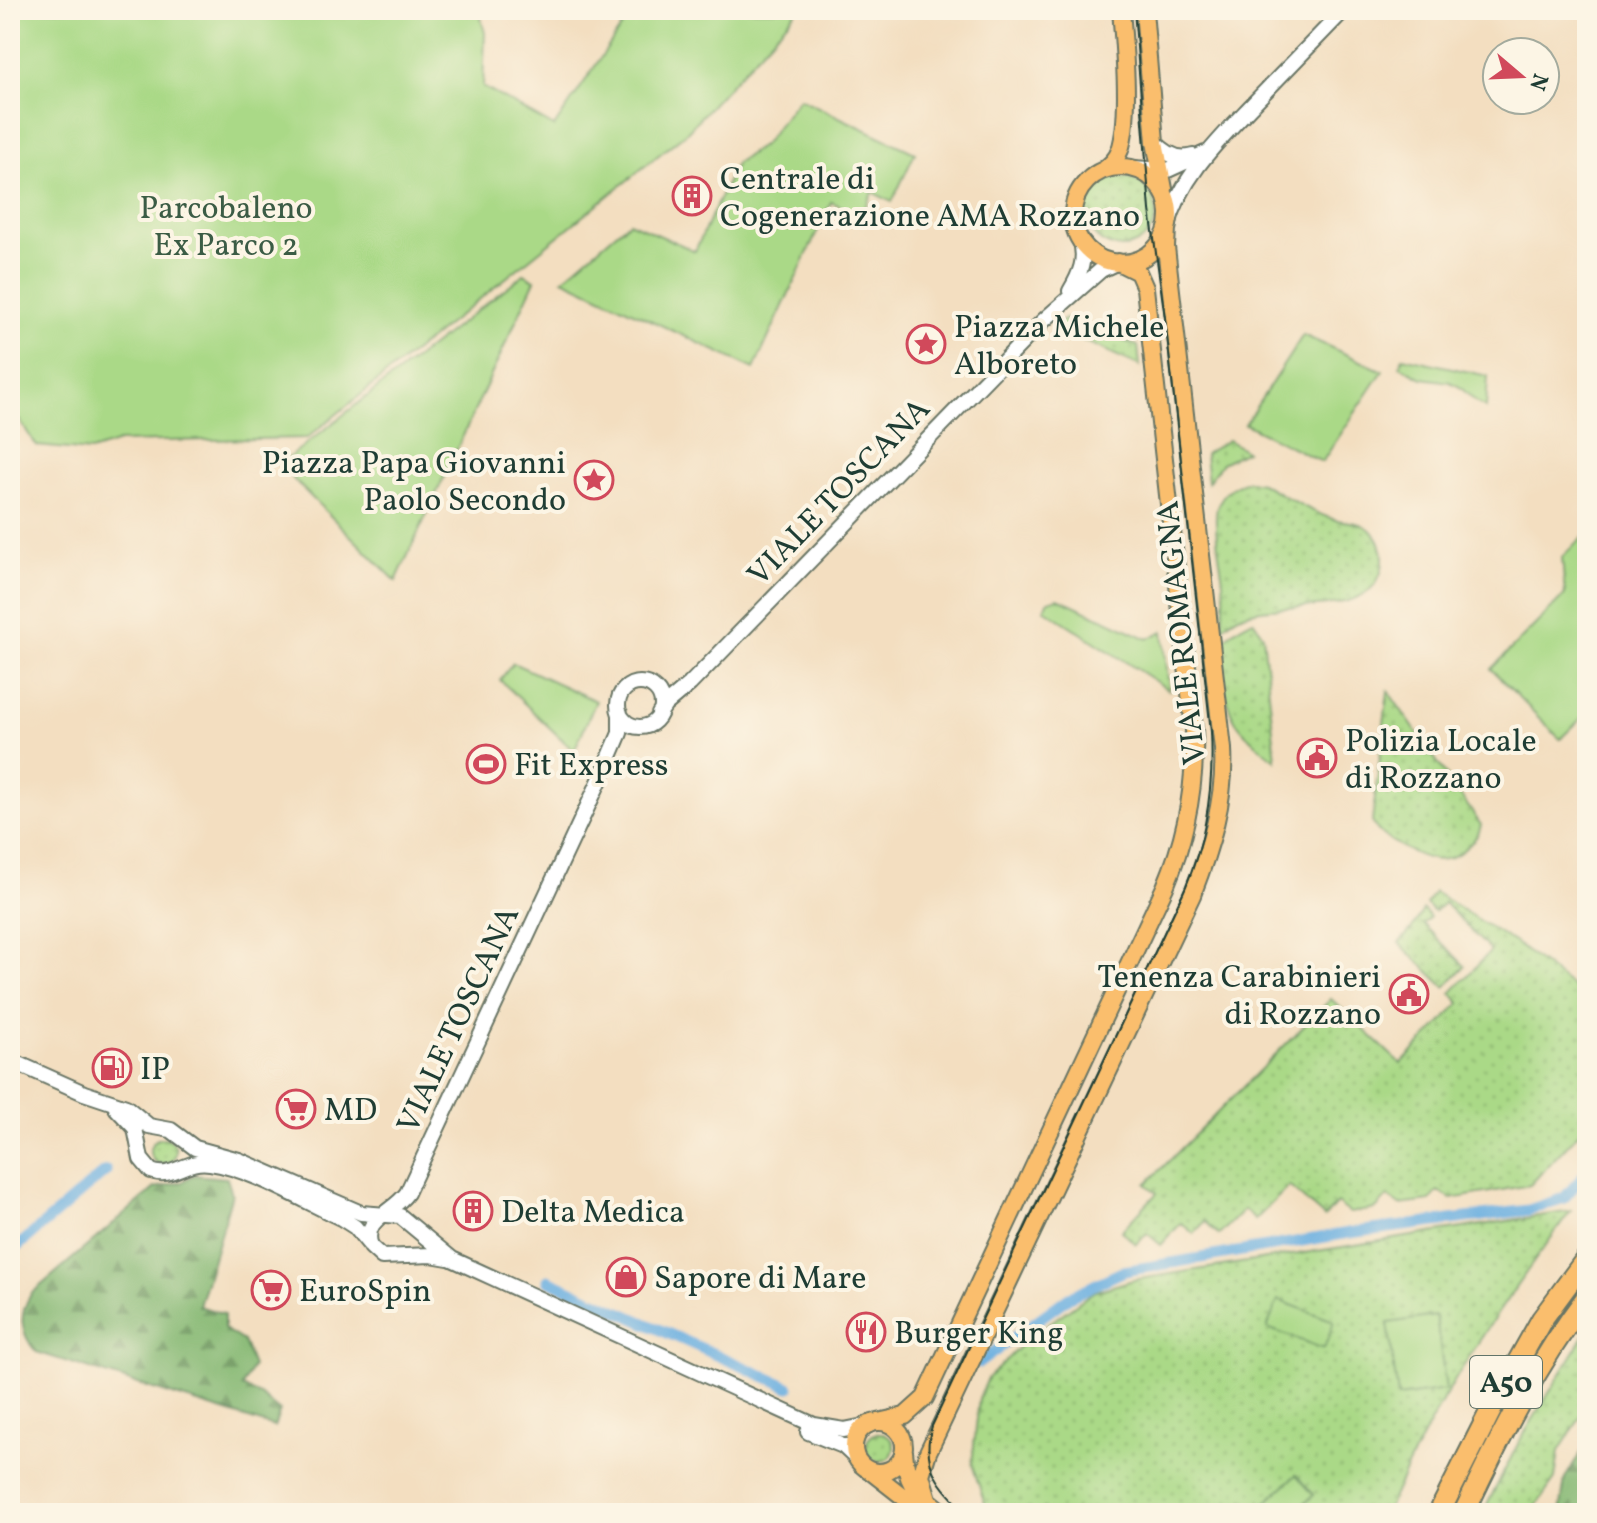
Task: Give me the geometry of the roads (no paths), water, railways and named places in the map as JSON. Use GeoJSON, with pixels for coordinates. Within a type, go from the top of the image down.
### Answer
{"type":"FeatureCollection","features":[{"type":"Feature","properties":{"kind":"highway","name":"A50"},"geometry":{"type":"LineString","coordinates":[[1439,1513],[1492,1408],[1542,1319],[1587,1258]]}},
{"type":"Feature","properties":{"kind":"highway","name":"A50"},"geometry":{"type":"LineString","coordinates":[[1464,1513],[1486,1466],[1537,1376],[1587,1297]]}},
{"type":"Feature","properties":{"kind":"main road"},"geometry":{"type":"LineString","coordinates":[[1121,10],[1125,65],[1122,137],[1115,158],[1104,170],[1090,178],[1077,196],[1073,215],[1080,239],[1096,256],[1118,262],[1134,261],[1149,254],[1161,242],[1169,214],[1155,142],[1144,10]]}},
{"type":"Feature","properties":{"kind":"main road"},"geometry":{"type":"LineString","coordinates":[[1104,170],[1132,168],[1154,180],[1166,199]]}},
{"type":"Feature","properties":{"kind":"main road","name":"VIALE ROMAGNA"},"geometry":{"type":"LineString","coordinates":[[926,1506],[922,1466],[1192,895],[1213,835],[1222,786],[1223,749],[1166,247],[1167,228]]}},
{"type":"Feature","properties":{"kind":"main road","name":"VIALE ROMAGNA"},"geometry":{"type":"LineString","coordinates":[[874,1424],[901,1418],[919,1405],[946,1353],[1165,887],[1190,813],[1194,729],[1145,288],[1138,272],[1118,262]]}},
{"type":"Feature","properties":{"kind":"main road"},"geometry":{"type":"LineString","coordinates":[[926,1506],[909,1480],[904,1445],[895,1428],[874,1424],[862,1430],[856,1440],[855,1451],[862,1464],[926,1506],[944,1513]]}},
{"type":"Feature","properties":{"kind":"main road"},"geometry":{"type":"LineString","coordinates":[[862,1464],[878,1472],[892,1468],[900,1459],[904,1445]]}},
{"type":"Feature","properties":{"kind":"street"},"geometry":{"type":"LineString","coordinates":[[1167,228],[1180,194],[1209,151],[1344,10]]}},
{"type":"Feature","properties":{"kind":"street"},"geometry":{"type":"LineString","coordinates":[[1155,142],[1168,153],[1186,158],[1209,151]]}},
{"type":"Feature","properties":{"kind":"street"},"geometry":{"type":"LineString","coordinates":[[1132,168],[1159,170],[1176,167],[1209,151]]}},
{"type":"Feature","properties":{"kind":"street","name":"VIALE TOSCANA"},"geometry":{"type":"LineString","coordinates":[[1066,299],[1079,277],[1083,261],[1080,239]]}},
{"type":"Feature","properties":{"kind":"street","name":"VIALE TOSCANA"},"geometry":{"type":"LineString","coordinates":[[659,714],[1066,299],[1101,270],[1118,262]]}},
{"type":"Feature","properties":{"kind":"street"},"geometry":{"type":"LineString","coordinates":[[652,687],[661,700],[659,714],[654,722],[645,726],[630,724],[620,713],[619,698],[626,688],[639,683],[664,690],[684,689]]}},
{"type":"Feature","properties":{"kind":"street","name":"VIALE TOSCANA"},"geometry":{"type":"LineString","coordinates":[[383,1215],[397,1206],[407,1193],[599,782],[620,733],[620,713]]}},
{"type":"Feature","properties":{"kind":"street","name":"VIALE TOSCANA"},"geometry":{"type":"LineString","coordinates":[[599,782],[627,739],[645,726]]}},
{"type":"Feature","properties":{"kind":"street"},"geometry":{"type":"LineString","coordinates":[[10,1060],[126,1107],[147,1124],[171,1130],[195,1148],[239,1160],[361,1213],[395,1214],[452,1259]]}},
{"type":"Feature","properties":{"kind":"street"},"geometry":{"type":"LineString","coordinates":[[108,1101],[135,1128],[143,1164],[151,1171],[164,1174],[197,1162],[230,1167],[341,1218],[355,1227],[371,1248],[384,1258],[431,1255],[452,1259],[824,1428],[850,1429],[874,1424]]}},
{"type":"Feature","properties":{"kind":"street"},"geometry":{"type":"LineString","coordinates":[[140,1151],[145,1137],[161,1129]]}},
{"type":"Feature","properties":{"kind":"street"},"geometry":{"type":"LineString","coordinates":[[177,1169],[185,1156],[185,1146],[180,1137]]}},
{"type":"Feature","properties":{"kind":"street","name":"VIALE TOSCANA"},"geometry":{"type":"LineString","coordinates":[[407,1193],[405,1208],[408,1223]]}},
{"type":"Feature","properties":{"kind":"street"},"geometry":{"type":"LineString","coordinates":[[371,1248],[368,1239],[370,1227],[383,1215]]}},
{"type":"Feature","properties":{"kind":"street"},"geometry":{"type":"LineString","coordinates":[[398,1258],[407,1252],[412,1243],[413,1231],[408,1223]]}},
{"type":"Feature","properties":{"kind":"street"},"geometry":{"type":"LineString","coordinates":[[757,1399],[803,1430],[847,1448],[862,1464]]}},
{"type":"Feature","properties":{"kind":"waterway"},"geometry":{"type":"LineString","coordinates":[[10,1253],[106,1171]]}},
{"type":"Feature","properties":{"kind":"waterway"},"geometry":{"type":"LineString","coordinates":[[979,1363],[1069,1297],[1124,1271],[1349,1233],[1529,1210],[1564,1198],[1587,1172]]}},
{"type":"Feature","properties":{"kind":"waterway"},"geometry":{"type":"LineString","coordinates":[[548,1280],[789,1387]]}},
{"type":"Feature","properties":{"kind":"tram line"},"geometry":{"type":"LineString","coordinates":[[968,1513],[949,1495],[935,1475],[929,1453],[932,1426],[1186,886],[1204,830],[1210,791],[1211,732],[1150,210],[1134,10]]}},
{"type":"Feature","properties":{"kind":"place","name":"Centrale di Cogenerazione AMA Rozzano"},"geometry":{"type":"Point","coordinates":[692,196]}},
{"type":"Feature","properties":{"kind":"place","name":"Piazza Michele Alboreto"},"geometry":{"type":"Point","coordinates":[926,344]}},
{"type":"Feature","properties":{"kind":"place","name":"Piazza Papa Giovanni Paolo Secondo"},"geometry":{"type":"Point","coordinates":[594,480]}},
{"type":"Feature","properties":{"kind":"place","name":"Polizia Locale di Rozzano"},"geometry":{"type":"Point","coordinates":[1317,758]}},
{"type":"Feature","properties":{"kind":"place","name":"Fit Express"},"geometry":{"type":"Point","coordinates":[486,764]}},
{"type":"Feature","properties":{"kind":"place","name":"Tenenza Carabinieri di Rozzano"},"geometry":{"type":"Point","coordinates":[1409,994]}},
{"type":"Feature","properties":{"kind":"place","name":"IP"},"geometry":{"type":"Point","coordinates":[112,1068]}},
{"type":"Feature","properties":{"kind":"place","name":"MD"},"geometry":{"type":"Point","coordinates":[296,1109]}},
{"type":"Feature","properties":{"kind":"place","name":"Delta Medica"},"geometry":{"type":"Point","coordinates":[473,1211]}},
{"type":"Feature","properties":{"kind":"place","name":"Sapore di Mare"},"geometry":{"type":"Point","coordinates":[626,1277]}},
{"type":"Feature","properties":{"kind":"place","name":"EuroSpin"},"geometry":{"type":"Point","coordinates":[271,1290]}},
{"type":"Feature","properties":{"kind":"place","name":"Burger King"},"geometry":{"type":"Point","coordinates":[866,1332]}},
{"type":"Feature","properties":{"kind":"park label","name":"Parcobaleno Ex Parco 2"},"geometry":{"type":"Point","coordinates":[226,226]}}]}
